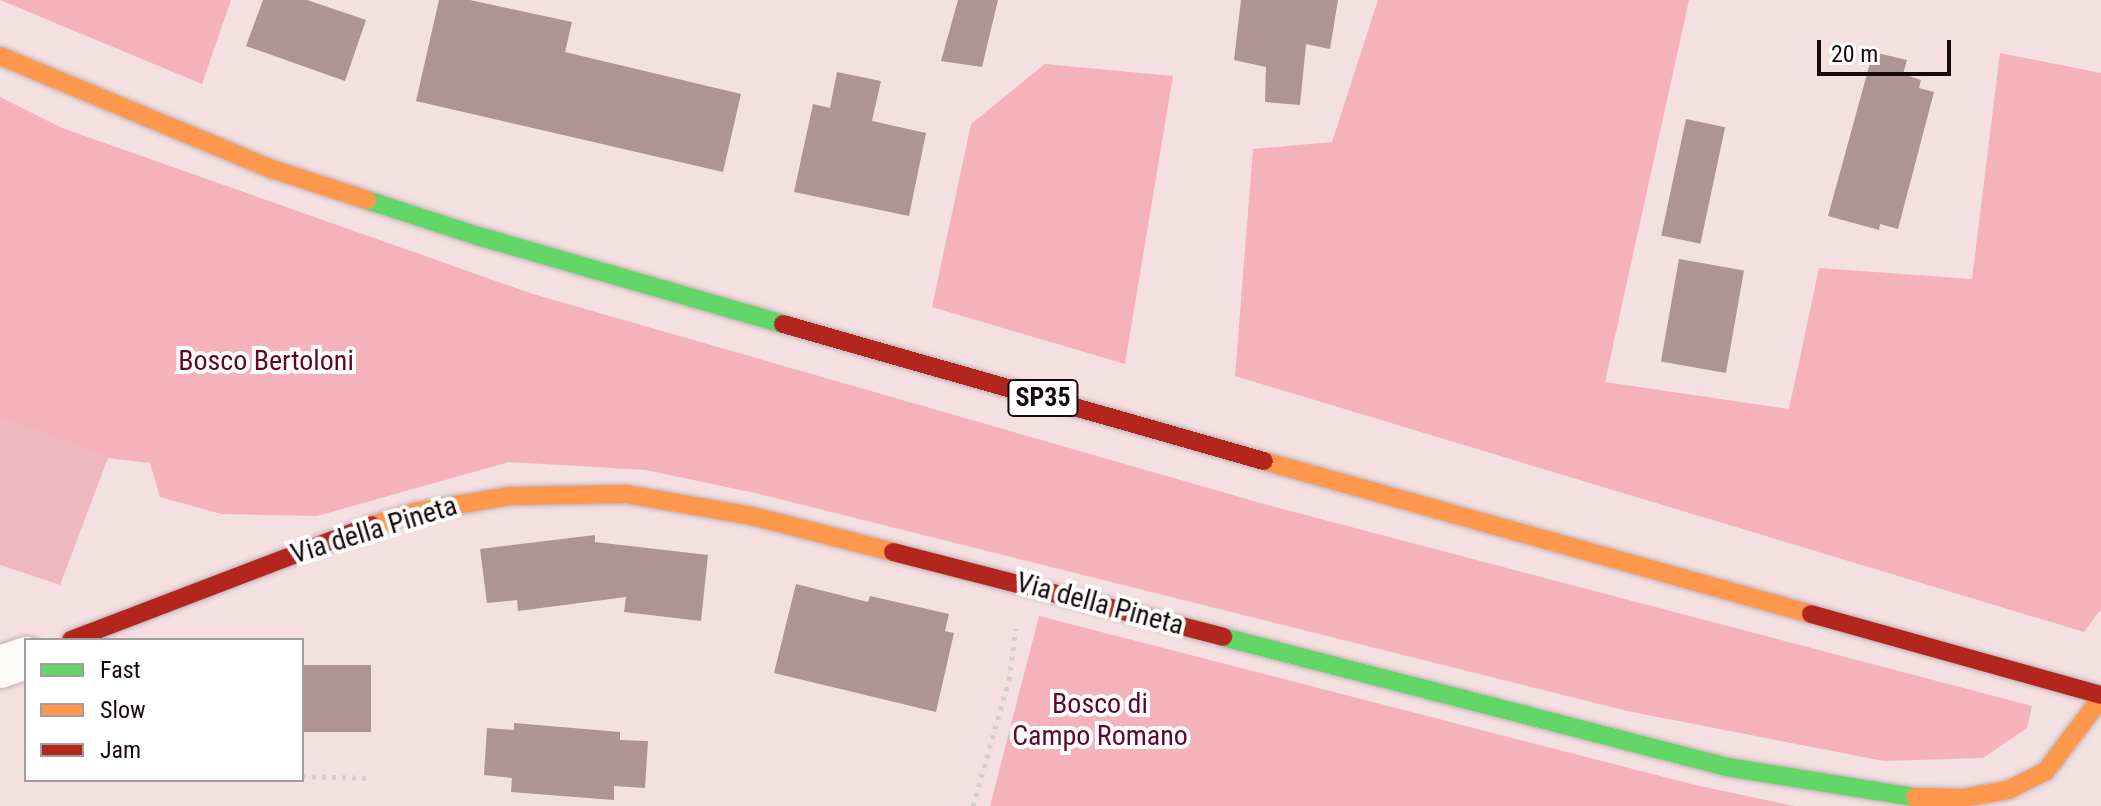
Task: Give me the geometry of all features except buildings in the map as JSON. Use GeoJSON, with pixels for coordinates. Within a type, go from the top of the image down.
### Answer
{"type":"FeatureCollection","features":[{"type":"Feature","properties":{"kind":"main road","name":"SP35"},"geometry":{"type":"LineString","coordinates":[[0,56],[272,169],[478,236],[1170,435],[2101,696]]}},
{"type":"Feature","properties":{"kind":"main road","name":"Via della Pineta"},"geometry":{"type":"LineString","coordinates":[[76,638],[334,537],[415,512],[511,496],[626,494],[679,501],[1022,583],[1727,767],[1831,786],[1913,797],[1963,798],[2008,790],[2046,771],[2101,696]]}},
{"type":"Feature","properties":{"kind":"street"},"geometry":{"type":"LineString","coordinates":[[0,667],[24,659]]}},
{"type":"Feature","properties":{"kind":"path"},"geometry":{"type":"LineString","coordinates":[[973,806],[1009,680],[1022,583]]}},
{"type":"Feature","properties":{"kind":"path"},"geometry":{"type":"LineString","coordinates":[[304,776],[367,778]]}},
{"type":"Feature","properties":{"kind":"shaded area"},"geometry":{"type":"Polygon","coordinates":[[[0,418],[108,458],[60,585],[0,565],[0,418]]]}},
{"type":"Feature","properties":{"kind":"green space"},"geometry":{"type":"Polygon","coordinates":[[[0,0],[231,0],[202,84],[0,0]]]}},
{"type":"Feature","properties":{"kind":"green space"},"geometry":{"type":"Polygon","coordinates":[[[1378,0],[1689,0],[1605,382],[1789,409],[1819,268],[1972,279],[2000,53],[2101,73],[2101,609],[2084,632],[1235,376],[1253,149],[1332,142],[1378,0]]]}},
{"type":"Feature","properties":{"kind":"green space"},"geometry":{"type":"Polygon","coordinates":[[[1045,64],[1173,76],[1125,364],[932,307],[971,124],[1045,64]]]}},
{"type":"Feature","properties":{"kind":"green space","name":"Bosco Bertoloni"},"geometry":{"type":"Polygon","coordinates":[[[0,97],[62,128],[533,294],[1275,507],[2032,706],[2027,728],[1983,758],[1884,761],[1627,711],[755,493],[646,470],[509,462],[317,516],[221,514],[160,497],[150,463],[108,458],[0,418],[0,97]]]}},
{"type":"Feature","properties":{"kind":"green space","name":"Bosco di Campo Romano"},"geometry":{"type":"Polygon","coordinates":[[[1039,616],[1695,785],[1794,806],[990,806],[1039,616]]]}},
{"type":"Feature","properties":{"kind":"traffic: fast"},"geometry":{"type":"LineString","coordinates":[[367,200],[478,236],[783,324]]}},
{"type":"Feature","properties":{"kind":"traffic: fast"},"geometry":{"type":"LineString","coordinates":[[1223,637],[1727,767],[1915,797]]}},
{"type":"Feature","properties":{"kind":"traffic: slow"},"geometry":{"type":"LineString","coordinates":[[0,56],[272,169],[367,200]]}},
{"type":"Feature","properties":{"kind":"traffic: slow"},"geometry":{"type":"LineString","coordinates":[[1264,461],[1811,614]]}},
{"type":"Feature","properties":{"kind":"traffic: slow"},"geometry":{"type":"LineString","coordinates":[[372,525],[415,512],[511,496],[626,494],[752,516],[893,552]]}},
{"type":"Feature","properties":{"kind":"traffic: slow"},"geometry":{"type":"LineString","coordinates":[[1915,797],[1963,798],[2008,790],[2046,771],[2101,698]]}},
{"type":"Feature","properties":{"kind":"traffic: jam"},"geometry":{"type":"LineString","coordinates":[[783,324],[1264,461]]}},
{"type":"Feature","properties":{"kind":"traffic: jam"},"geometry":{"type":"LineString","coordinates":[[76,638],[372,525]]}},
{"type":"Feature","properties":{"kind":"traffic: jam"},"geometry":{"type":"LineString","coordinates":[[893,552],[1223,637]]}},
{"type":"Feature","properties":{"kind":"traffic: jam"},"geometry":{"type":"LineString","coordinates":[[1811,614],[2101,695]]}}]}
